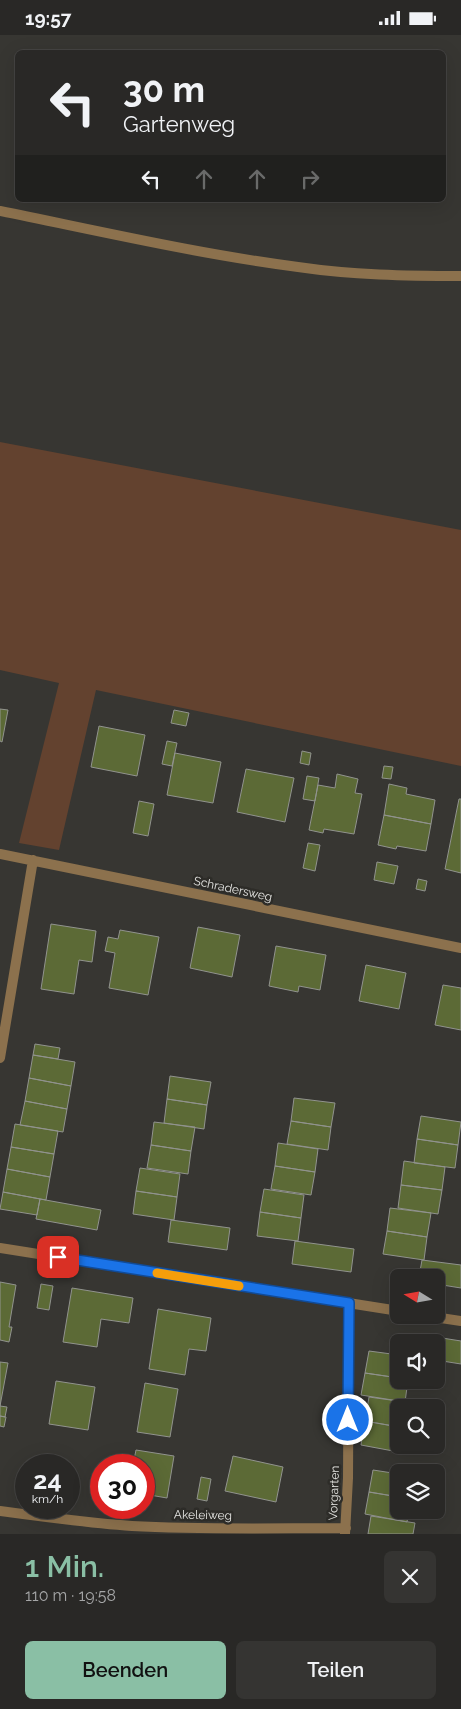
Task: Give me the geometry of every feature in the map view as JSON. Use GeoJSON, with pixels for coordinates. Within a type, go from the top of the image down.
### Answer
{"type":"FeatureCollection","features":[{"type":"Feature","properties":{"kind":"street"},"geometry":{"type":"LineString","coordinates":[[0,211],[178,247],[298,267],[403,276],[461,276]]}},
{"type":"Feature","properties":{"kind":"street","name":"Schradersweg"},"geometry":{"type":"LineString","coordinates":[[0,853],[461,948]]}},
{"type":"Feature","properties":{"kind":"street"},"geometry":{"type":"LineString","coordinates":[[0,1058],[33,860]]}},
{"type":"Feature","properties":{"kind":"street"},"geometry":{"type":"LineString","coordinates":[[0,1248],[390,1310]]}},
{"type":"Feature","properties":{"kind":"street","name":"Vorgarten"},"geometry":{"type":"LineString","coordinates":[[345,1531],[348,1478],[349,1303]]}},
{"type":"Feature","properties":{"kind":"street"},"geometry":{"type":"LineString","coordinates":[[445,1319],[461,1321]]}},
{"type":"Feature","properties":{"kind":"street","name":"Akeleiweg"},"geometry":{"type":"LineString","coordinates":[[0,1511],[133,1526],[345,1531]]}},
{"type":"Feature","properties":{"kind":"shaded area"},"geometry":{"type":"Polygon","coordinates":[[[0,442],[461,530],[461,766],[96,690],[59,850],[19,843],[59,683],[0,670],[0,442]]]}},
{"type":"Feature","properties":{"kind":"building"},"geometry":{"type":"Polygon","coordinates":[[[0,709],[8,710],[2,742],[0,741],[0,709]]]}},
{"type":"Feature","properties":{"kind":"building"},"geometry":{"type":"Polygon","coordinates":[[[174,710],[189,713],[186,726],[171,723],[174,710]]]}},
{"type":"Feature","properties":{"kind":"building"},"geometry":{"type":"Polygon","coordinates":[[[99,726],[145,735],[137,776],[91,767],[99,726]]]}},
{"type":"Feature","properties":{"kind":"building"},"geometry":{"type":"Polygon","coordinates":[[[167,741],[177,743],[172,766],[162,764],[167,741]]]}},
{"type":"Feature","properties":{"kind":"building"},"geometry":{"type":"Polygon","coordinates":[[[302,751],[311,753],[309,765],[300,763],[302,751]]]}},
{"type":"Feature","properties":{"kind":"building"},"geometry":{"type":"Polygon","coordinates":[[[175,753],[221,762],[213,803],[167,795],[175,753]]]}},
{"type":"Feature","properties":{"kind":"building"},"geometry":{"type":"Polygon","coordinates":[[[384,766],[393,767],[391,779],[382,778],[384,766]]]}},
{"type":"Feature","properties":{"kind":"building"},"geometry":{"type":"Polygon","coordinates":[[[246,769],[294,778],[285,822],[237,812],[246,769]]]}},
{"type":"Feature","properties":{"kind":"building"},"geometry":{"type":"Polygon","coordinates":[[[337,774],[358,779],[355,793],[362,794],[354,834],[324,829],[323,833],[309,830],[318,785],[335,788],[337,774]]]}},
{"type":"Feature","properties":{"kind":"building"},"geometry":{"type":"Polygon","coordinates":[[[307,776],[319,778],[315,801],[303,799],[307,776]]]}},
{"type":"Feature","properties":{"kind":"building"},"geometry":{"type":"Polygon","coordinates":[[[389,784],[407,788],[406,794],[435,800],[431,824],[384,815],[389,784]]]}},
{"type":"Feature","properties":{"kind":"building"},"geometry":{"type":"Polygon","coordinates":[[[459,799],[461,799],[461,873],[445,869],[459,799]]]}},
{"type":"Feature","properties":{"kind":"building"},"geometry":{"type":"Polygon","coordinates":[[[139,801],[154,804],[148,836],[133,833],[139,801]]]}},
{"type":"Feature","properties":{"kind":"building"},"geometry":{"type":"Polygon","coordinates":[[[384,815],[431,824],[426,851],[397,846],[396,849],[378,845],[384,815]]]}},
{"type":"Feature","properties":{"kind":"building"},"geometry":{"type":"Polygon","coordinates":[[[308,843],[320,845],[315,871],[303,868],[308,843]]]}},
{"type":"Feature","properties":{"kind":"building"},"geometry":{"type":"Polygon","coordinates":[[[377,862],[398,866],[394,884],[374,880],[377,862]]]}},
{"type":"Feature","properties":{"kind":"building"},"geometry":{"type":"Polygon","coordinates":[[[418,879],[427,881],[425,891],[416,889],[418,879]]]}},
{"type":"Feature","properties":{"kind":"building"},"geometry":{"type":"Polygon","coordinates":[[[51,924],[96,931],[92,962],[79,960],[74,994],[41,989],[51,924]]]}},
{"type":"Feature","properties":{"kind":"building"},"geometry":{"type":"Polygon","coordinates":[[[198,927],[240,935],[232,977],[190,968],[198,927]]]}},
{"type":"Feature","properties":{"kind":"building"},"geometry":{"type":"Polygon","coordinates":[[[120,930],[159,937],[148,995],[109,988],[115,953],[105,951],[108,937],[118,939],[120,930]]]}},
{"type":"Feature","properties":{"kind":"building"},"geometry":{"type":"Polygon","coordinates":[[[276,946],[326,955],[320,990],[299,986],[298,992],[269,986],[276,946]]]}},
{"type":"Feature","properties":{"kind":"building"},"geometry":{"type":"Polygon","coordinates":[[[366,965],[406,973],[399,1009],[359,1001],[366,965]]]}},
{"type":"Feature","properties":{"kind":"building"},"geometry":{"type":"Polygon","coordinates":[[[443,985],[461,988],[461,1030],[435,1025],[443,985]]]}},
{"type":"Feature","properties":{"kind":"building"},"geometry":{"type":"Polygon","coordinates":[[[35,1044],[60,1048],[58,1059],[33,1055],[35,1044]]]}},
{"type":"Feature","properties":{"kind":"building"},"geometry":{"type":"Polygon","coordinates":[[[33,1055],[75,1062],[71,1086],[29,1078],[33,1055]]]}},
{"type":"Feature","properties":{"kind":"building"},"geometry":{"type":"Polygon","coordinates":[[[170,1076],[211,1082],[207,1105],[167,1099],[170,1076]]]}},
{"type":"Feature","properties":{"kind":"building"},"geometry":{"type":"Polygon","coordinates":[[[29,1078],[71,1086],[67,1109],[25,1101],[29,1078]]]}},
{"type":"Feature","properties":{"kind":"building"},"geometry":{"type":"Polygon","coordinates":[[[294,1098],[335,1103],[331,1127],[291,1121],[294,1098]]]}},
{"type":"Feature","properties":{"kind":"building"},"geometry":{"type":"Polygon","coordinates":[[[167,1099],[207,1105],[204,1129],[164,1123],[167,1099]]]}},
{"type":"Feature","properties":{"kind":"building"},"geometry":{"type":"Polygon","coordinates":[[[25,1101],[67,1109],[63,1132],[20,1125],[25,1101]]]}},
{"type":"Feature","properties":{"kind":"building"},"geometry":{"type":"Polygon","coordinates":[[[421,1116],[461,1122],[458,1145],[417,1139],[421,1116]]]}},
{"type":"Feature","properties":{"kind":"building"},"geometry":{"type":"Polygon","coordinates":[[[291,1121],[331,1127],[328,1150],[287,1144],[291,1121]]]}},
{"type":"Feature","properties":{"kind":"building"},"geometry":{"type":"Polygon","coordinates":[[[154,1122],[195,1127],[191,1151],[151,1145],[154,1122]]]}},
{"type":"Feature","properties":{"kind":"building"},"geometry":{"type":"Polygon","coordinates":[[[15,1124],[58,1131],[54,1154],[11,1147],[15,1124]]]}},
{"type":"Feature","properties":{"kind":"building"},"geometry":{"type":"Polygon","coordinates":[[[417,1139],[458,1145],[455,1168],[414,1163],[417,1139]]]}},
{"type":"Feature","properties":{"kind":"building"},"geometry":{"type":"Polygon","coordinates":[[[278,1143],[318,1149],[315,1172],[275,1166],[278,1143]]]}},
{"type":"Feature","properties":{"kind":"building"},"geometry":{"type":"Polygon","coordinates":[[[151,1145],[191,1151],[188,1174],[147,1168],[151,1145]]]}},
{"type":"Feature","properties":{"kind":"building"},"geometry":{"type":"Polygon","coordinates":[[[11,1147],[54,1154],[50,1177],[7,1169],[11,1147]]]}},
{"type":"Feature","properties":{"kind":"building"},"geometry":{"type":"Polygon","coordinates":[[[404,1161],[445,1167],[442,1190],[401,1185],[404,1161]]]}},
{"type":"Feature","properties":{"kind":"building"},"geometry":{"type":"Polygon","coordinates":[[[275,1166],[315,1172],[311,1195],[271,1189],[275,1166]]]}},
{"type":"Feature","properties":{"kind":"building"},"geometry":{"type":"Polygon","coordinates":[[[140,1168],[180,1174],[177,1197],[136,1191],[140,1168]]]}},
{"type":"Feature","properties":{"kind":"building"},"geometry":{"type":"Polygon","coordinates":[[[7,1169],[50,1177],[46,1200],[3,1192],[7,1169]]]}},
{"type":"Feature","properties":{"kind":"building"},"geometry":{"type":"Polygon","coordinates":[[[401,1185],[442,1190],[438,1214],[398,1208],[401,1185]]]}},
{"type":"Feature","properties":{"kind":"building"},"geometry":{"type":"Polygon","coordinates":[[[264,1189],[304,1195],[301,1218],[260,1212],[264,1189]]]}},
{"type":"Feature","properties":{"kind":"building"},"geometry":{"type":"Polygon","coordinates":[[[136,1191],[177,1197],[174,1220],[133,1214],[136,1191]]]}},
{"type":"Feature","properties":{"kind":"building"},"geometry":{"type":"Polygon","coordinates":[[[3,1192],[40,1199],[37,1215],[0,1209],[3,1192]]]}},
{"type":"Feature","properties":{"kind":"building"},"geometry":{"type":"Polygon","coordinates":[[[40,1199],[101,1210],[97,1230],[36,1219],[40,1199]]]}},
{"type":"Feature","properties":{"kind":"building"},"geometry":{"type":"Polygon","coordinates":[[[390,1208],[431,1213],[427,1237],[387,1231],[390,1208]]]}},
{"type":"Feature","properties":{"kind":"building"},"geometry":{"type":"Polygon","coordinates":[[[260,1212],[301,1218],[298,1241],[257,1236],[260,1212]]]}},
{"type":"Feature","properties":{"kind":"building"},"geometry":{"type":"Polygon","coordinates":[[[171,1220],[230,1228],[227,1250],[168,1242],[171,1220]]]}},
{"type":"Feature","properties":{"kind":"building"},"geometry":{"type":"Polygon","coordinates":[[[387,1231],[427,1237],[424,1260],[383,1254],[387,1231]]]}},
{"type":"Feature","properties":{"kind":"building"},"geometry":{"type":"Polygon","coordinates":[[[295,1241],[354,1249],[351,1272],[292,1264],[295,1241]]]}},
{"type":"Feature","properties":{"kind":"building"},"geometry":{"type":"Polygon","coordinates":[[[422,1260],[461,1265],[461,1288],[445,1285],[445,1269],[420,1269],[422,1260]]]}},
{"type":"Feature","properties":{"kind":"building"},"geometry":{"type":"Polygon","coordinates":[[[0,1282],[16,1285],[9,1327],[12,1327],[9,1342],[0,1340],[0,1282]]]}},
{"type":"Feature","properties":{"kind":"building"},"geometry":{"type":"Polygon","coordinates":[[[41,1284],[53,1286],[49,1310],[37,1308],[41,1284]]]}},
{"type":"Feature","properties":{"kind":"building"},"geometry":{"type":"Polygon","coordinates":[[[72,1288],[133,1298],[129,1323],[101,1319],[97,1347],[63,1342],[72,1288]]]}},
{"type":"Feature","properties":{"kind":"building"},"geometry":{"type":"Polygon","coordinates":[[[158,1309],[211,1318],[206,1351],[189,1349],[185,1375],[149,1369],[158,1309]]]}},
{"type":"Feature","properties":{"kind":"building"},"geometry":{"type":"Polygon","coordinates":[[[445,1338],[461,1341],[461,1364],[445,1361],[445,1338]]]}},
{"type":"Feature","properties":{"kind":"building"},"geometry":{"type":"Polygon","coordinates":[[[369,1351],[390,1354],[390,1377],[365,1373],[369,1351]]]}},
{"type":"Feature","properties":{"kind":"building"},"geometry":{"type":"Polygon","coordinates":[[[0,1362],[8,1363],[0,1406],[0,1362]]]}},
{"type":"Feature","properties":{"kind":"building"},"geometry":{"type":"Polygon","coordinates":[[[365,1373],[390,1377],[390,1389],[407,1389],[405,1399],[390,1400],[361,1395],[365,1373]]]}},
{"type":"Feature","properties":{"kind":"building"},"geometry":{"type":"Polygon","coordinates":[[[56,1381],[95,1387],[88,1430],[49,1424],[56,1381]]]}},
{"type":"Feature","properties":{"kind":"building"},"geometry":{"type":"Polygon","coordinates":[[[145,1383],[178,1389],[170,1437],[137,1432],[145,1383]]]}},
{"type":"Feature","properties":{"kind":"building"},"geometry":{"type":"Polygon","coordinates":[[[369,1397],[390,1400],[390,1425],[365,1421],[369,1397]]]}},
{"type":"Feature","properties":{"kind":"building"},"geometry":{"type":"Polygon","coordinates":[[[0,1406],[7,1407],[5,1417],[0,1416],[0,1406]]]}},
{"type":"Feature","properties":{"kind":"building"},"geometry":{"type":"Polygon","coordinates":[[[0,1416],[6,1417],[4,1427],[0,1426],[0,1416]]]}},
{"type":"Feature","properties":{"kind":"building"},"geometry":{"type":"Polygon","coordinates":[[[365,1421],[390,1425],[390,1450],[361,1445],[365,1421]]]}},
{"type":"Feature","properties":{"kind":"building"},"geometry":{"type":"Polygon","coordinates":[[[136,1450],[174,1456],[167,1498],[155,1496],[155,1454],[135,1454],[136,1450]]]}},
{"type":"Feature","properties":{"kind":"building"},"geometry":{"type":"Polygon","coordinates":[[[233,1456],[283,1467],[276,1502],[225,1491],[233,1456]]]}},
{"type":"Feature","properties":{"kind":"building"},"geometry":{"type":"Polygon","coordinates":[[[373,1470],[390,1473],[390,1496],[369,1492],[373,1470]]]}},
{"type":"Feature","properties":{"kind":"building"},"geometry":{"type":"Polygon","coordinates":[[[201,1477],[211,1479],[207,1501],[197,1499],[201,1477]]]}},
{"type":"Feature","properties":{"kind":"building"},"geometry":{"type":"Polygon","coordinates":[[[369,1492],[390,1496],[390,1519],[365,1514],[369,1492]]]}},
{"type":"Feature","properties":{"kind":"building"},"geometry":{"type":"Polygon","coordinates":[[[371,1516],[415,1523],[413,1534],[368,1534],[371,1516]]]}},
{"type":"Feature","properties":{"kind":"building"},"geometry":{"type":"Polygon","coordinates":[[[391,1519],[408,1519],[407,1522],[391,1519]]]}},
{"type":"Feature","properties":{"kind":"slow traffic"},"geometry":{"type":"LineString","coordinates":[[157,1273],[239,1286]]}},
{"type":"Feature","properties":{"kind":"route"},"geometry":{"type":"LineString","coordinates":[[58,1257],[349,1303],[348,1420]]}}]}
